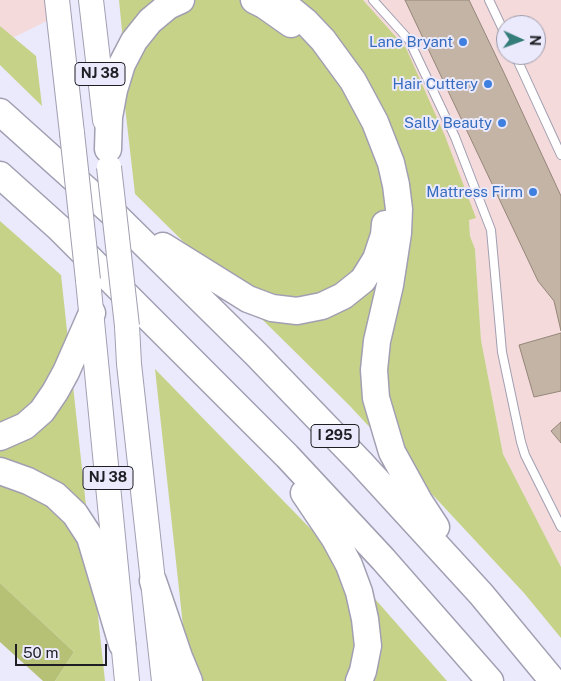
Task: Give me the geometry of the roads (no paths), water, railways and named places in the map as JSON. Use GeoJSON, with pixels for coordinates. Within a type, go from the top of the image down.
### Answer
{"type":"FeatureCollection","features":[{"type":"Feature","properties":{"kind":"highway","name":"NJ 38"},"geometry":{"type":"LineString","coordinates":[[57,0],[92,313],[127,681]]}},
{"type":"Feature","properties":{"kind":"highway","name":"NJ 38"},"geometry":{"type":"LineString","coordinates":[[91,0],[164,681]]}},
{"type":"Feature","properties":{"kind":"highway"},"geometry":{"type":"LineString","coordinates":[[109,158],[109,117],[114,90],[122,64],[134,41],[150,22],[168,6],[181,0]]}},
{"type":"Feature","properties":{"kind":"highway"},"geometry":{"type":"LineString","coordinates":[[118,218],[248,299],[272,308],[297,310],[322,306],[343,296],[363,280],[376,259],[384,235],[386,208],[383,179],[375,149],[361,118],[328,63],[287,20],[254,0]]}},
{"type":"Feature","properties":{"kind":"highway"},"geometry":{"type":"LineString","coordinates":[[279,0],[305,21],[344,67],[365,101],[388,156],[396,186],[399,209],[398,233],[390,285],[377,341],[374,370],[376,398],[392,452],[405,477],[481,594]]}},
{"type":"Feature","properties":{"kind":"highway","name":"I 295"},"geometry":{"type":"LineString","coordinates":[[0,112],[118,218],[256,354],[481,594],[553,681]]}},
{"type":"Feature","properties":{"kind":"highway"},"geometry":{"type":"LineString","coordinates":[[0,175],[59,228],[258,427],[383,559],[490,681]]}},
{"type":"Feature","properties":{"kind":"highway"},"geometry":{"type":"LineString","coordinates":[[0,196],[59,228]]}},
{"type":"Feature","properties":{"kind":"highway"},"geometry":{"type":"LineString","coordinates":[[0,437],[25,426],[42,411],[56,392],[92,313]]}},
{"type":"Feature","properties":{"kind":"highway"},"geometry":{"type":"LineString","coordinates":[[258,427],[335,539],[348,565],[361,601],[368,646],[359,681]]}},
{"type":"Feature","properties":{"kind":"highway"},"geometry":{"type":"LineString","coordinates":[[0,471],[28,481],[54,495],[75,514],[90,537],[122,644]]}},
{"type":"Feature","properties":{"kind":"highway"},"geometry":{"type":"LineString","coordinates":[[153,581],[179,658],[189,681]]}},
{"type":"Feature","properties":{"kind":"lane"},"geometry":{"type":"LineString","coordinates":[[373,0],[408,40],[455,137],[491,230],[502,352],[521,442],[525,455],[561,527]]}},
{"type":"Feature","properties":{"kind":"lane"},"geometry":{"type":"LineString","coordinates":[[489,0],[496,15]]}},
{"type":"Feature","properties":{"kind":"lane"},"geometry":{"type":"LineString","coordinates":[[520,65],[561,155]]}},
{"type":"Feature","properties":{"kind":"place","name":"Lane Bryant"},"geometry":{"type":"Point","coordinates":[463,42]}},
{"type":"Feature","properties":{"kind":"place","name":"Hair Cuttery"},"geometry":{"type":"Point","coordinates":[488,84]}},
{"type":"Feature","properties":{"kind":"place","name":"Sally Beauty"},"geometry":{"type":"Point","coordinates":[502,123]}},
{"type":"Feature","properties":{"kind":"place","name":"Mattress Firm"},"geometry":{"type":"Point","coordinates":[533,192]}}]}
